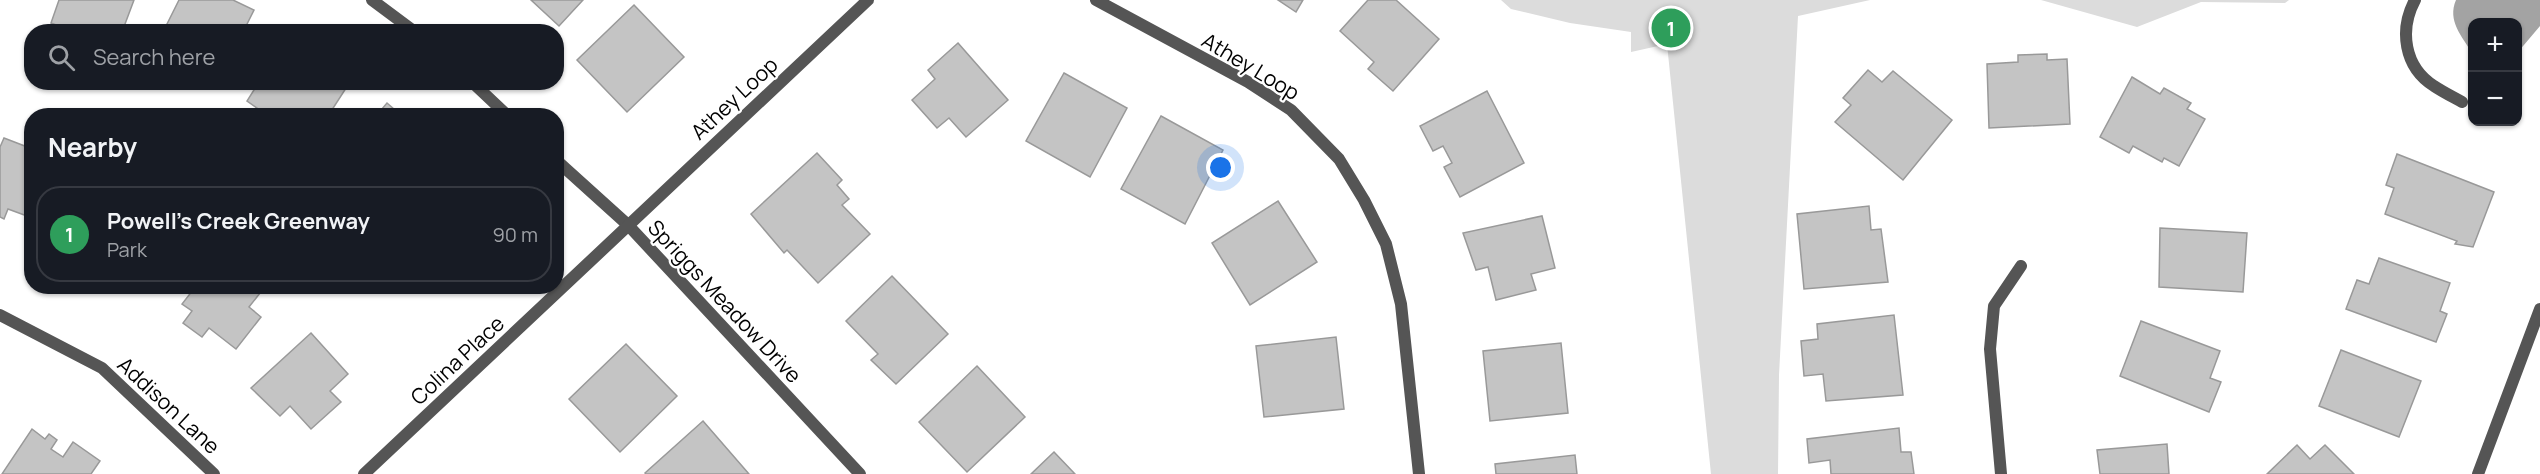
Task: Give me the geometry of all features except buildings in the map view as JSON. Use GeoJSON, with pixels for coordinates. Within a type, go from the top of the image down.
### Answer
{"type":"FeatureCollection","features":[{"type":"Feature","properties":{"kind":"street"},"geometry":{"type":"LineString","coordinates":[[372,0],[404,24]]}},
{"type":"Feature","properties":{"kind":"street","name":"Athey Loop"},"geometry":{"type":"LineString","coordinates":[[628,225],[867,0]]}},
{"type":"Feature","properties":{"kind":"street","name":"Athey Loop"},"geometry":{"type":"LineString","coordinates":[[1096,0],[1248,82],[1291,110],[1339,159],[1364,200],[1386,244],[1401,304],[1419,474]]}},
{"type":"Feature","properties":{"kind":"street"},"geometry":{"type":"LineString","coordinates":[[2415,0],[2404,33],[2408,56],[2432,86],[2462,102]]}},
{"type":"Feature","properties":{"kind":"street"},"geometry":{"type":"LineString","coordinates":[[480,90],[500,108]]}},
{"type":"Feature","properties":{"kind":"street","name":"Spriggs Meadow Drive"},"geometry":{"type":"LineString","coordinates":[[564,167],[628,225],[860,474]]}},
{"type":"Feature","properties":{"kind":"street","name":"Colina Place"},"geometry":{"type":"LineString","coordinates":[[564,285],[628,225]]}},
{"type":"Feature","properties":{"kind":"street"},"geometry":{"type":"LineString","coordinates":[[2001,474],[1990,349],[1994,306],[2021,266]]}},
{"type":"Feature","properties":{"kind":"street","name":"Colina Place"},"geometry":{"type":"LineString","coordinates":[[364,474],[555,294]]}},
{"type":"Feature","properties":{"kind":"street"},"geometry":{"type":"LineString","coordinates":[[2478,474],[2540,309]]}},
{"type":"Feature","properties":{"kind":"street","name":"Addison Lane"},"geometry":{"type":"LineString","coordinates":[[0,315],[102,368],[214,474]]}},
{"type":"Feature","properties":{"kind":"shaded area"},"geometry":{"type":"Polygon","coordinates":[[[1501,0],[1870,0],[1798,16],[1779,375],[1778,474],[1711,474],[1667,44],[1631,52],[1631,32],[1570,23],[1511,9],[1501,0]]]}},
{"type":"Feature","properties":{"kind":"shaded area"},"geometry":{"type":"Polygon","coordinates":[[[2041,0],[2289,0],[2285,3],[2201,2],[2137,27],[2041,0]]]}},
{"type":"Feature","properties":{"kind":"shaded area"},"geometry":{"type":"Polygon","coordinates":[[[2456,0],[2540,0],[2540,26],[2522,47],[2522,18],[2468,18],[2468,47],[2454,22],[2456,0]]]}},
{"type":"Feature","properties":{"kind":"place","name":"Powell's Creek Greenway"},"geometry":{"type":"Point","coordinates":[1671,28]}}]}
